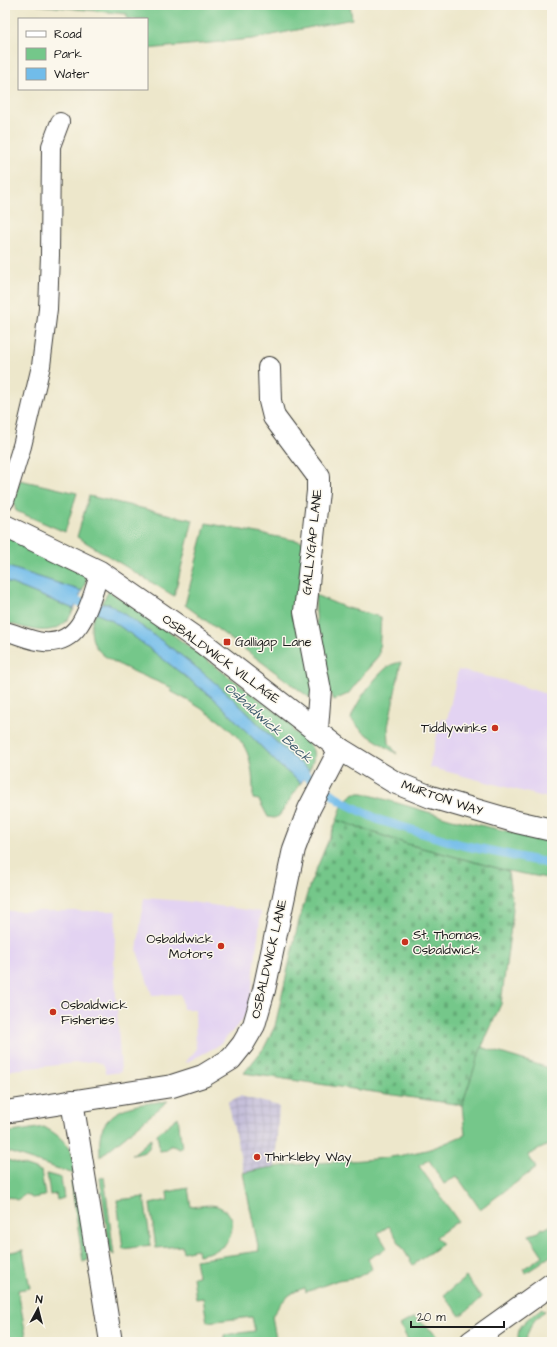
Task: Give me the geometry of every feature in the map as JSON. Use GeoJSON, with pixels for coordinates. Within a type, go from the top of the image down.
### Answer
{"type":"FeatureCollection","features":[{"type":"Feature","properties":{"kind":"street","name":"GALLYGAP LANE"},"geometry":{"type":"LineString","coordinates":[[269,368],[270,401],[274,417],[318,476],[318,490],[305,612],[320,690],[317,729]]}},
{"type":"Feature","properties":{"kind":"street","name":"OSBALDWICK VILLAGE"},"geometry":{"type":"LineString","coordinates":[[5,526],[204,644],[340,748]]}},
{"type":"Feature","properties":{"kind":"street","name":"OSBALDWICK LANE"},"geometry":{"type":"LineString","coordinates":[[5,1112],[172,1086],[203,1076],[231,1059],[244,1044],[254,1025],[264,990],[294,849],[309,809],[340,748]]}},
{"type":"Feature","properties":{"kind":"street","name":"MURTON WAY"},"geometry":{"type":"LineString","coordinates":[[340,748],[394,782],[431,797],[516,822],[552,830]]}},
{"type":"Feature","properties":{"kind":"street"},"geometry":{"type":"LineString","coordinates":[[72,1101],[111,1342]]}},
{"type":"Feature","properties":{"kind":"street"},"geometry":{"type":"LineString","coordinates":[[479,1340],[552,1284]]}},
{"type":"Feature","properties":{"kind":"lane"},"geometry":{"type":"LineString","coordinates":[[5,501],[22,446],[41,366],[49,294],[51,146],[60,122]]}},
{"type":"Feature","properties":{"kind":"lane"},"geometry":{"type":"LineString","coordinates":[[5,631],[43,642],[63,640],[76,632],[84,616],[97,580]]}},
{"type":"Feature","properties":{"kind":"shaded area","name":"Tiddlywinks"},"geometry":{"type":"Polygon","coordinates":[[[458,670],[506,681],[552,696],[552,799],[429,767],[441,719],[447,720],[458,670]]]}},
{"type":"Feature","properties":{"kind":"shaded area"},"geometry":{"type":"Polygon","coordinates":[[[144,898],[184,901],[261,912],[250,1005],[244,1018],[216,1047],[185,1063],[196,1050],[195,1009],[183,1009],[181,994],[152,995],[137,951],[144,898]]]}},
{"type":"Feature","properties":{"kind":"shaded area"},"geometry":{"type":"Polygon","coordinates":[[[5,911],[116,911],[114,963],[121,1072],[105,1074],[103,1064],[94,1061],[12,1070],[5,1075],[5,911]]]}},
{"type":"Feature","properties":{"kind":"shaded area"},"geometry":{"type":"Polygon","coordinates":[[[240,1096],[279,1106],[275,1167],[244,1173],[228,1102],[240,1096]]]}},
{"type":"Feature","properties":{"kind":"green space"},"geometry":{"type":"Polygon","coordinates":[[[37,5],[350,5],[352,19],[252,39],[148,49],[148,18],[127,18],[127,14],[37,5]]]}},
{"type":"Feature","properties":{"kind":"green space"},"geometry":{"type":"Polygon","coordinates":[[[20,480],[77,493],[65,532],[16,511],[13,500],[20,480]]]}},
{"type":"Feature","properties":{"kind":"green space"},"geometry":{"type":"Polygon","coordinates":[[[89,496],[193,520],[174,596],[77,537],[89,496]]]}},
{"type":"Feature","properties":{"kind":"green space"},"geometry":{"type":"Polygon","coordinates":[[[206,523],[304,542],[313,688],[310,698],[185,605],[206,523]]]}},
{"type":"Feature","properties":{"kind":"green space"},"geometry":{"type":"Polygon","coordinates":[[[5,535],[86,575],[87,578],[82,591],[5,566],[5,535]]]}},
{"type":"Feature","properties":{"kind":"green space"},"geometry":{"type":"Polygon","coordinates":[[[5,581],[74,609],[68,619],[61,626],[53,629],[35,630],[5,622],[5,581]]]}},
{"type":"Feature","properties":{"kind":"green space"},"geometry":{"type":"Polygon","coordinates":[[[109,591],[156,622],[295,726],[292,730],[308,742],[313,751],[314,757],[309,770],[286,751],[232,698],[194,665],[109,604],[101,604],[109,591]]]}},
{"type":"Feature","properties":{"kind":"green space"},"geometry":{"type":"Polygon","coordinates":[[[315,595],[344,607],[381,617],[379,655],[348,694],[334,700],[328,690],[321,664],[317,635],[315,595]]]}},
{"type":"Feature","properties":{"kind":"green space"},"geometry":{"type":"Polygon","coordinates":[[[96,613],[111,620],[132,635],[217,701],[280,766],[301,783],[279,816],[274,818],[268,817],[259,800],[253,799],[253,780],[250,760],[245,748],[232,731],[212,715],[170,691],[172,688],[107,658],[97,649],[91,634],[93,618],[96,613]]]}},
{"type":"Feature","properties":{"kind":"green space"},"geometry":{"type":"Polygon","coordinates":[[[401,662],[388,727],[389,743],[397,754],[363,732],[351,719],[353,712],[361,698],[378,676],[389,666],[401,662]]]}},
{"type":"Feature","properties":{"kind":"green space"},"geometry":{"type":"Polygon","coordinates":[[[355,793],[363,793],[452,819],[552,841],[552,879],[508,871],[407,844],[337,820],[345,801],[355,793]]]}},
{"type":"Feature","properties":{"kind":"green space"},"geometry":{"type":"Polygon","coordinates":[[[337,820],[407,844],[508,871],[513,910],[501,1004],[480,1051],[462,1105],[244,1073],[264,1048],[275,1026],[298,924],[310,884],[337,820]]]}},
{"type":"Feature","properties":{"kind":"green space"},"geometry":{"type":"Polygon","coordinates":[[[481,1047],[552,1069],[552,1143],[528,1155],[536,1168],[480,1209],[457,1176],[444,1184],[429,1160],[419,1166],[458,1221],[436,1237],[442,1244],[413,1265],[389,1226],[378,1233],[387,1248],[368,1259],[372,1269],[358,1277],[338,1280],[306,1292],[305,1288],[289,1295],[272,1316],[276,1339],[255,1342],[225,1342],[224,1335],[255,1331],[252,1317],[207,1322],[203,1298],[196,1299],[193,1277],[198,1276],[195,1260],[259,1251],[243,1173],[288,1165],[355,1161],[400,1156],[433,1148],[465,1135],[462,1105],[481,1047]]]}},
{"type":"Feature","properties":{"kind":"green space"},"geometry":{"type":"Polygon","coordinates":[[[168,1101],[100,1157],[101,1132],[112,1116],[129,1107],[168,1101]]]}},
{"type":"Feature","properties":{"kind":"green space"},"geometry":{"type":"Polygon","coordinates":[[[178,1117],[182,1148],[179,1149],[169,1146],[167,1150],[160,1151],[157,1134],[178,1117]]]}},
{"type":"Feature","properties":{"kind":"green space"},"geometry":{"type":"Polygon","coordinates":[[[44,1127],[59,1136],[68,1146],[77,1175],[5,1151],[5,1133],[44,1127]]]}},
{"type":"Feature","properties":{"kind":"green space"},"geometry":{"type":"Polygon","coordinates":[[[151,1139],[150,1147],[146,1151],[132,1155],[151,1139]]]}},
{"type":"Feature","properties":{"kind":"green space"},"geometry":{"type":"Polygon","coordinates":[[[5,1159],[41,1171],[45,1196],[32,1198],[26,1194],[17,1200],[9,1197],[5,1199],[5,1159]]]}},
{"type":"Feature","properties":{"kind":"green space"},"geometry":{"type":"Polygon","coordinates":[[[47,1174],[61,1178],[64,1198],[57,1200],[56,1194],[50,1195],[47,1174]]]}},
{"type":"Feature","properties":{"kind":"green space"},"geometry":{"type":"Polygon","coordinates":[[[104,1177],[114,1255],[110,1252],[100,1178],[104,1177]]]}},
{"type":"Feature","properties":{"kind":"green space"},"geometry":{"type":"Polygon","coordinates":[[[76,1181],[88,1260],[83,1262],[71,1182],[76,1181]]]}},
{"type":"Feature","properties":{"kind":"green space"},"geometry":{"type":"Polygon","coordinates":[[[188,1188],[191,1207],[214,1205],[222,1209],[232,1218],[231,1234],[228,1240],[224,1245],[213,1251],[198,1255],[197,1249],[183,1252],[182,1246],[156,1248],[150,1204],[168,1200],[167,1192],[188,1188]]]}},
{"type":"Feature","properties":{"kind":"green space"},"geometry":{"type":"Polygon","coordinates":[[[144,1197],[151,1245],[123,1249],[117,1200],[144,1197]]]}},
{"type":"Feature","properties":{"kind":"green space"},"geometry":{"type":"Polygon","coordinates":[[[552,1225],[552,1255],[526,1273],[523,1269],[543,1256],[529,1235],[539,1232],[542,1228],[544,1229],[552,1225]]]}},
{"type":"Feature","properties":{"kind":"green space"},"geometry":{"type":"Polygon","coordinates":[[[23,1250],[30,1288],[18,1290],[27,1342],[5,1342],[5,1253],[23,1250]]]}},
{"type":"Feature","properties":{"kind":"green space"},"geometry":{"type":"Polygon","coordinates":[[[466,1277],[482,1298],[460,1316],[444,1295],[466,1277]]]}},
{"type":"Feature","properties":{"kind":"green space"},"geometry":{"type":"Polygon","coordinates":[[[542,1308],[545,1311],[537,1317],[532,1324],[525,1342],[519,1342],[518,1336],[521,1326],[542,1308]]]}},
{"type":"Feature","properties":{"kind":"green space"},"geometry":{"type":"Polygon","coordinates":[[[414,1317],[438,1337],[430,1342],[409,1342],[400,1325],[414,1317]]]}},
{"type":"Feature","properties":{"kind":"water"},"geometry":{"type":"Polygon","coordinates":[[[5,566],[82,591],[74,609],[5,581],[5,566]]]}},
{"type":"Feature","properties":{"kind":"water"},"geometry":{"type":"Polygon","coordinates":[[[101,604],[109,604],[138,624],[221,688],[286,751],[309,770],[301,783],[280,766],[217,701],[132,635],[111,620],[96,613],[101,604]]]}},
{"type":"Feature","properties":{"kind":"waterway","name":"Osbaldwick Beck"},"geometry":{"type":"LineString","coordinates":[[66,597],[110,613]]}},
{"type":"Feature","properties":{"kind":"waterway","name":"Osbaldwick Beck"},"geometry":{"type":"LineString","coordinates":[[296,768],[343,802],[379,820],[462,845],[552,864]]}},
{"type":"Feature","properties":{"kind":"place","name":"Galligap Lane"},"geometry":{"type":"Point","coordinates":[227,642]}},
{"type":"Feature","properties":{"kind":"place","name":"Tiddlywinks"},"geometry":{"type":"Point","coordinates":[495,728]}},
{"type":"Feature","properties":{"kind":"place","name":"St. Thomas, Osbaldwick"},"geometry":{"type":"Point","coordinates":[405,942]}},
{"type":"Feature","properties":{"kind":"place","name":"Osbaldwick Motors"},"geometry":{"type":"Point","coordinates":[221,946]}},
{"type":"Feature","properties":{"kind":"place","name":"Osbaldwick Fisheries"},"geometry":{"type":"Point","coordinates":[53,1012]}},
{"type":"Feature","properties":{"kind":"place","name":"Thirkleby Way"},"geometry":{"type":"Point","coordinates":[257,1157]}}]}
